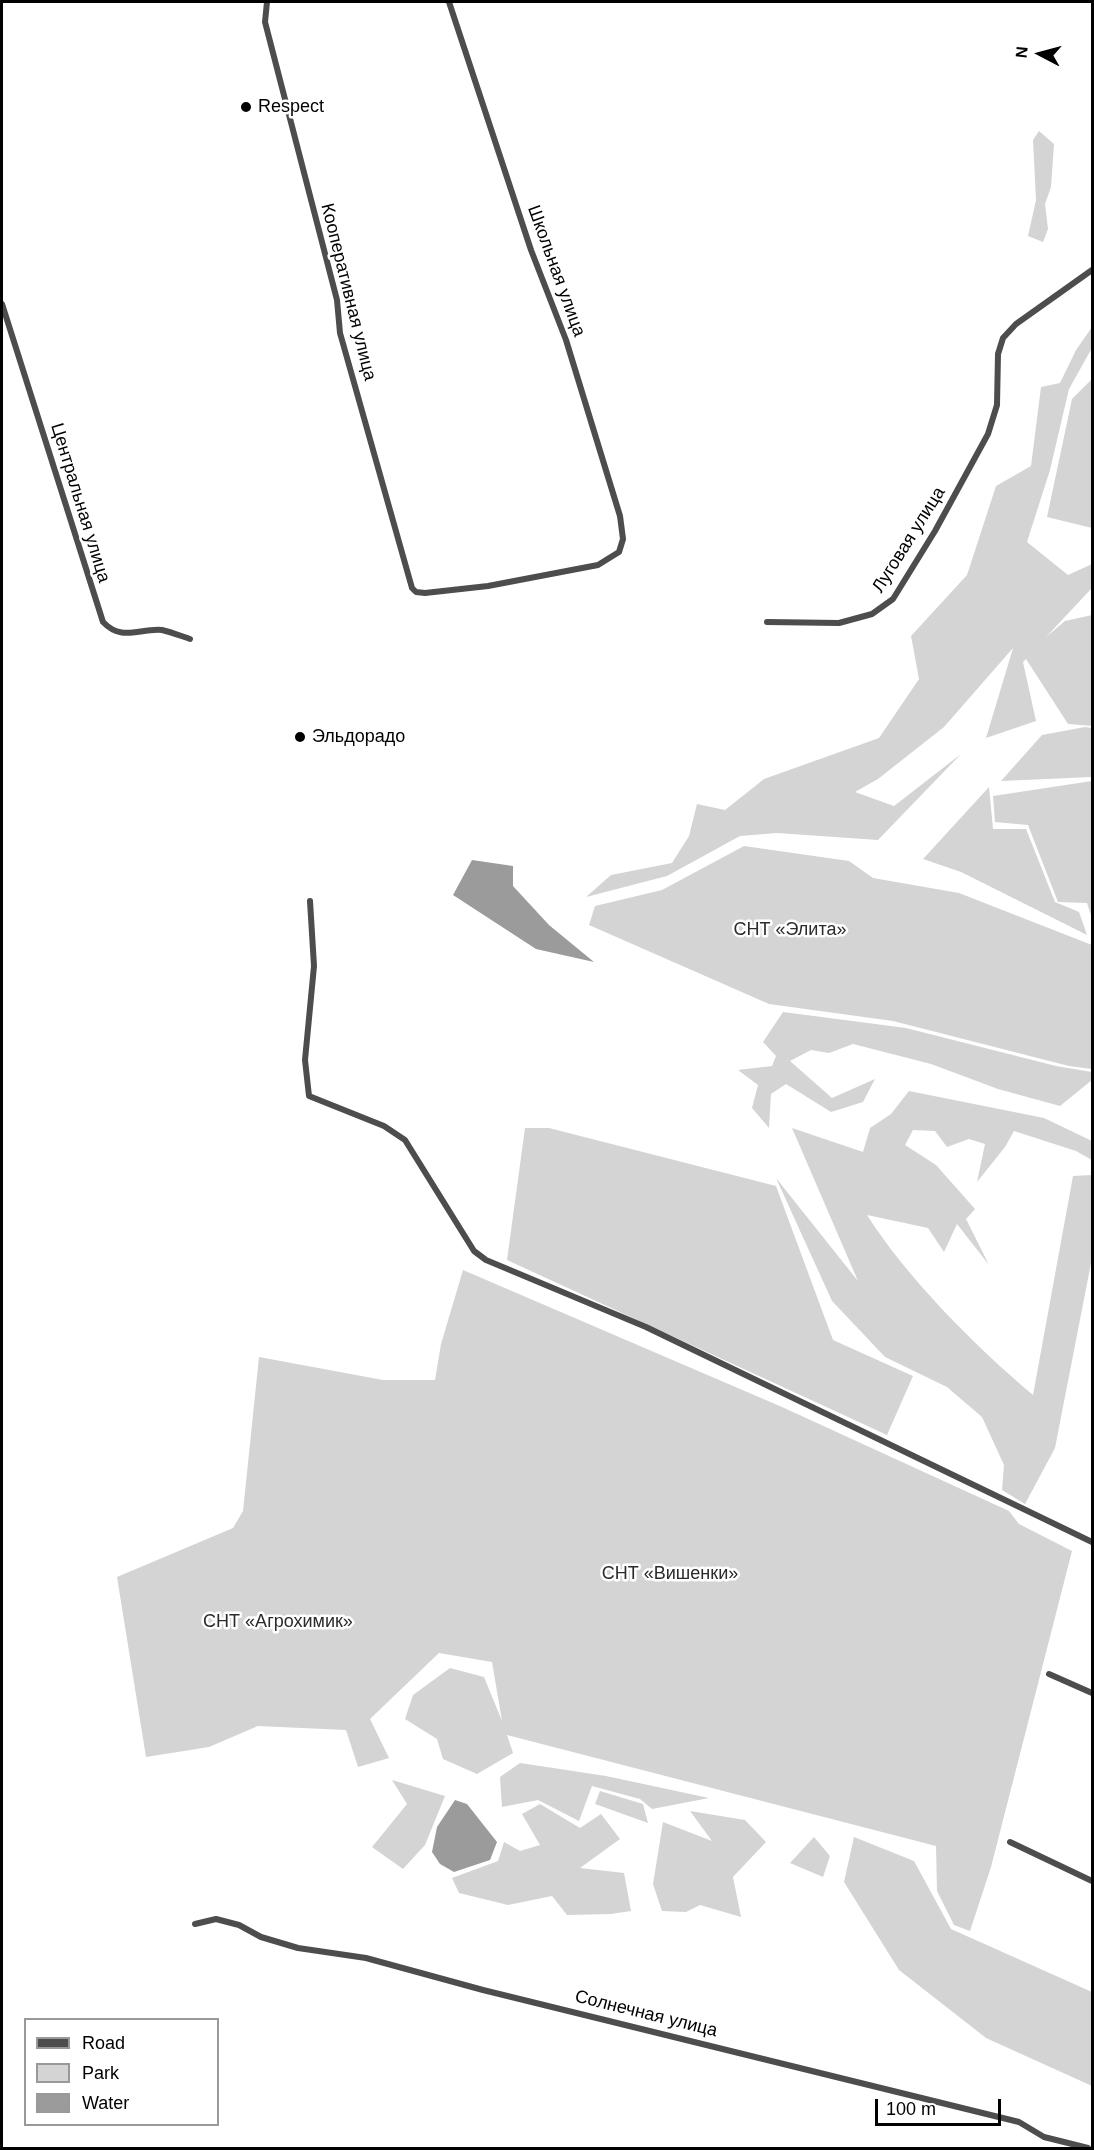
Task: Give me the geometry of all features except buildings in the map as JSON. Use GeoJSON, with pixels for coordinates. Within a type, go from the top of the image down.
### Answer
{"type":"FeatureCollection","features":[{"type":"Feature","properties":{"kind":"street","name":"Кооперативная улица"},"geometry":{"type":"LineString","coordinates":[[267,2],[265,22],[336,300],[340,333],[412,588],[416,592],[425,593],[488,586],[598,565],[619,552]]}},
{"type":"Feature","properties":{"kind":"street","name":"Школьная улица"},"geometry":{"type":"LineString","coordinates":[[449,2],[531,250],[566,340],[614,494],[623,539],[619,552]]}},
{"type":"Feature","properties":{"kind":"street","name":"Луговая улица"},"geometry":{"type":"LineString","coordinates":[[767,622],[839,623],[872,614],[887,606],[899,591],[964,478],[993,420],[998,391],[998,354],[1003,338],[1016,324],[1092,270]]}},
{"type":"Feature","properties":{"kind":"street","name":"Центральная улица"},"geometry":{"type":"LineString","coordinates":[[2,304],[103,622],[110,630],[122,634],[164,631],[190,639]]}},
{"type":"Feature","properties":{"kind":"street"},"geometry":{"type":"LineString","coordinates":[[310,901],[314,966],[305,1060],[309,1096],[384,1126],[405,1140],[474,1251],[502,1268],[664,1336],[1092,1542]]}},
{"type":"Feature","properties":{"kind":"street"},"geometry":{"type":"LineString","coordinates":[[1049,1674],[1092,1693]]}},
{"type":"Feature","properties":{"kind":"street"},"geometry":{"type":"LineString","coordinates":[[1010,1842],[1092,1881]]}},
{"type":"Feature","properties":{"kind":"street","name":"Солнечная улица"},"geometry":{"type":"LineString","coordinates":[[195,1924],[216,1919],[239,1925],[261,1937],[298,1948],[410,1968],[483,1990],[1019,2122],[1044,2137],[1088,2148]]}},
{"type":"Feature","properties":{"kind":"green space"},"geometry":{"type":"Polygon","coordinates":[[[1039,131],[1054,144],[1051,187],[1045,204],[1048,229],[1043,242],[1028,236],[1036,200],[1033,140],[1039,131]]]}},
{"type":"Feature","properties":{"kind":"green space"},"geometry":{"type":"Polygon","coordinates":[[[1092,327],[1092,348],[1069,389],[1050,470],[1027,542],[1068,575],[1092,564],[1092,588],[1046,637],[1065,621],[1092,615],[1092,726],[1068,724],[1026,659],[1023,662],[1036,721],[986,738],[1013,648],[944,727],[878,779],[855,792],[894,806],[961,754],[878,840],[777,833],[740,836],[667,876],[586,897],[611,875],[672,863],[689,836],[697,804],[725,810],[764,779],[879,738],[919,679],[911,636],[967,575],[996,486],[1031,466],[1041,387],[1060,383],[1076,350],[1092,327]]]}},
{"type":"Feature","properties":{"kind":"green space"},"geometry":{"type":"Polygon","coordinates":[[[1092,379],[1092,528],[1047,517],[1072,399],[1092,379]]]}},
{"type":"Feature","properties":{"kind":"green space"},"geometry":{"type":"Polygon","coordinates":[[[1085,727],[1092,728],[1092,777],[1001,781],[1042,735],[1085,727]]]}},
{"type":"Feature","properties":{"kind":"green space"},"geometry":{"type":"Polygon","coordinates":[[[1092,781],[1092,918],[1087,903],[1058,902],[1028,825],[995,822],[993,796],[1092,781]]]}},
{"type":"Feature","properties":{"kind":"green space"},"geometry":{"type":"Polygon","coordinates":[[[989,787],[993,829],[1026,829],[1055,902],[1079,912],[1087,935],[961,872],[923,859],[989,787]]]}},
{"type":"Feature","properties":{"kind":"green space","name":"СНТ «Элита»"},"geometry":{"type":"Polygon","coordinates":[[[744,846],[849,861],[873,878],[959,893],[1092,945],[1092,1069],[1069,1066],[893,1021],[769,1004],[589,925],[595,906],[662,890],[744,846]]]}},
{"type":"Feature","properties":{"kind":"green space"},"geometry":{"type":"Polygon","coordinates":[[[783,1012],[906,1028],[1056,1066],[1092,1072],[1092,1080],[1060,1106],[998,1089],[931,1064],[853,1044],[829,1053],[811,1050],[790,1061],[832,1098],[875,1079],[863,1102],[831,1112],[786,1084],[771,1094],[769,1128],[752,1108],[758,1085],[738,1070],[772,1066],[776,1056],[763,1042],[783,1012]]]}},
{"type":"Feature","properties":{"kind":"green space"},"geometry":{"type":"Polygon","coordinates":[[[909,1091],[1044,1118],[1092,1141],[1092,1160],[1076,1151],[1014,1131],[1005,1147],[977,1182],[985,1144],[969,1139],[947,1147],[935,1131],[913,1130],[905,1145],[936,1165],[975,1209],[966,1219],[989,1265],[957,1224],[944,1252],[928,1228],[867,1215],[902,1263],[944,1311],[1033,1395],[1073,1176],[1092,1175],[1092,1258],[1055,1448],[1025,1504],[1002,1490],[1004,1465],[982,1417],[947,1387],[885,1357],[832,1301],[776,1178],[858,1281],[792,1128],[863,1152],[870,1128],[891,1114],[909,1091]]]}},
{"type":"Feature","properties":{"kind":"green space"},"geometry":{"type":"Polygon","coordinates":[[[525,1128],[549,1128],[776,1186],[833,1340],[913,1376],[887,1435],[507,1260],[525,1128]]]}},
{"type":"Feature","properties":{"kind":"green space","name":"СНТ «Вишенки»"},"geometry":{"type":"Polygon","coordinates":[[[463,1270],[782,1407],[1009,1511],[1019,1524],[1072,1551],[991,1867],[970,1931],[954,1925],[937,1891],[936,1846],[507,1735],[513,1753],[477,1774],[443,1759],[437,1739],[405,1719],[413,1695],[450,1668],[484,1677],[502,1721],[492,1662],[439,1653],[370,1719],[389,1758],[358,1767],[346,1730],[258,1726],[209,1747],[146,1757],[117,1577],[233,1528],[243,1511],[259,1357],[383,1380],[435,1380],[441,1344],[463,1270]]]}},
{"type":"Feature","properties":{"kind":"green space"},"geometry":{"type":"Polygon","coordinates":[[[520,1763],[606,1776],[709,1798],[652,1809],[640,1799],[592,1786],[579,1821],[538,1800],[502,1807],[500,1777],[520,1763]]]}},
{"type":"Feature","properties":{"kind":"green space"},"geometry":{"type":"Polygon","coordinates":[[[392,1780],[445,1796],[425,1845],[403,1869],[372,1847],[407,1804],[392,1780]]]}},
{"type":"Feature","properties":{"kind":"green space"},"geometry":{"type":"Polygon","coordinates":[[[600,1791],[643,1804],[648,1823],[595,1804],[600,1791]]]}},
{"type":"Feature","properties":{"kind":"green space"},"geometry":{"type":"Polygon","coordinates":[[[540,1804],[580,1828],[601,1814],[620,1839],[580,1868],[624,1873],[631,1911],[567,1915],[552,1896],[508,1905],[459,1893],[452,1878],[498,1861],[504,1842],[520,1851],[540,1845],[522,1814],[540,1804]]]}},
{"type":"Feature","properties":{"kind":"green space"},"geometry":{"type":"Polygon","coordinates":[[[690,1811],[745,1820],[766,1842],[733,1877],[741,1917],[700,1905],[686,1912],[662,1911],[653,1884],[663,1822],[712,1841],[690,1811]]]}},
{"type":"Feature","properties":{"kind":"green space"},"geometry":{"type":"Polygon","coordinates":[[[814,1837],[830,1856],[823,1877],[790,1863],[814,1837]]]}},
{"type":"Feature","properties":{"kind":"green space"},"geometry":{"type":"Polygon","coordinates":[[[854,1837],[914,1861],[951,1929],[1092,1992],[1092,2086],[986,2038],[899,1970],[844,1882],[854,1837]]]}},
{"type":"Feature","properties":{"kind":"water"},"geometry":{"type":"Polygon","coordinates":[[[472,860],[513,866],[513,886],[549,925],[594,962],[536,949],[453,895],[472,860]]]}},
{"type":"Feature","properties":{"kind":"water"},"geometry":{"type":"Polygon","coordinates":[[[455,1800],[467,1804],[497,1842],[490,1860],[454,1872],[440,1864],[432,1852],[437,1827],[455,1800]]]}},
{"type":"Feature","properties":{"kind":"place","name":"Respect"},"geometry":{"type":"Point","coordinates":[246,107]}},
{"type":"Feature","properties":{"kind":"place","name":"Эльдорадо"},"geometry":{"type":"Point","coordinates":[300,737]}},
{"type":"Feature","properties":{"kind":"park label","name":"СНТ «Агрохимик»"},"geometry":{"type":"Point","coordinates":[278,1622]}}]}
